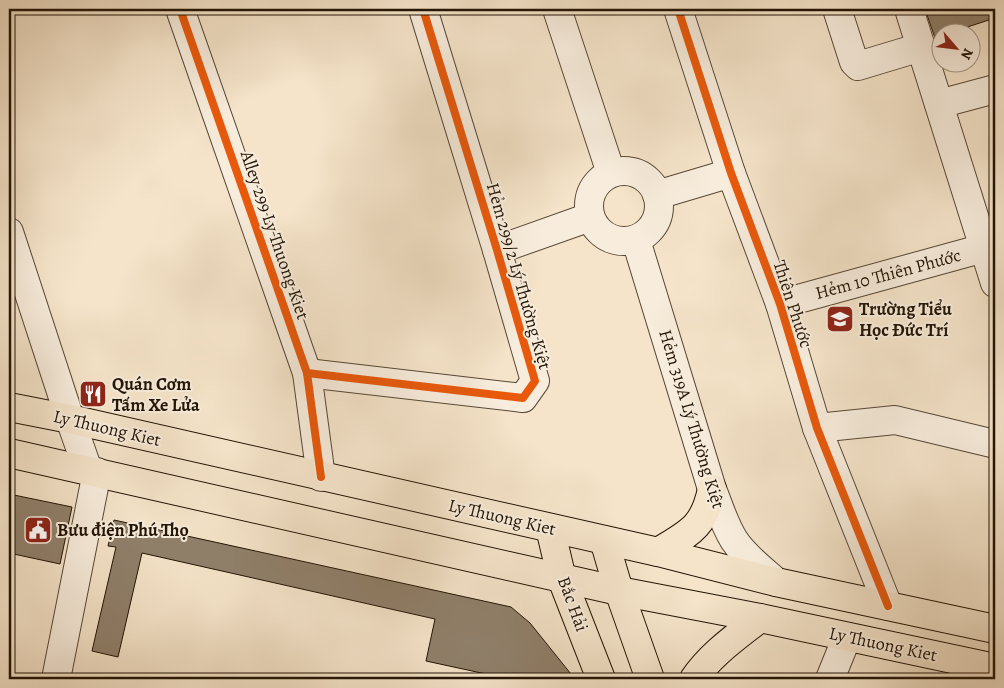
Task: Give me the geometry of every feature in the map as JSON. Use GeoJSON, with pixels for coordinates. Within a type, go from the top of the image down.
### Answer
{"type":"FeatureCollection","features":[{"type":"Feature","properties":{"kind":"main road","name":"Ly Thuong Kiet"},"geometry":{"type":"LineString","coordinates":[[9,407],[70,419],[658,552],[776,582],[995,629]]}},
{"type":"Feature","properties":{"kind":"main road","name":"Ly Thuong Kiet"},"geometry":{"type":"LineString","coordinates":[[9,453],[619,592],[760,618],[995,668]]}},
{"type":"Feature","properties":{"kind":"main road"},"geometry":{"type":"LineString","coordinates":[[658,552],[690,532],[698,524],[709,504],[712,489]]}},
{"type":"Feature","properties":{"kind":"main road","name":"Bắc Hải"},"geometry":{"type":"LineString","coordinates":[[550,528],[562,578],[601,679]]}},
{"type":"Feature","properties":{"kind":"main road"},"geometry":{"type":"LineString","coordinates":[[604,540],[619,592],[650,679]]}},
{"type":"Feature","properties":{"kind":"main road"},"geometry":{"type":"LineString","coordinates":[[694,679],[700,669],[716,652],[760,618]]}},
{"type":"Feature","properties":{"kind":"street","name":"Alley 299 Ly Thuong Kiet"},"geometry":{"type":"LineString","coordinates":[[180,9],[307,373],[321,477]]}},
{"type":"Feature","properties":{"kind":"street","name":"Hẻm 299/2 Lý Thường Kiệt"},"geometry":{"type":"LineString","coordinates":[[307,373],[523,398],[534,381],[497,250],[422,9]]}},
{"type":"Feature","properties":{"kind":"street"},"geometry":{"type":"LineString","coordinates":[[556,9],[611,173]]}},
{"type":"Feature","properties":{"kind":"street","name":"Thiên Phước"},"geometry":{"type":"LineString","coordinates":[[678,9],[731,174],[780,304],[817,428],[888,606]]}},
{"type":"Feature","properties":{"kind":"street"},"geometry":{"type":"LineString","coordinates":[[837,9],[854,62],[858,66],[921,47]]}},
{"type":"Feature","properties":{"kind":"street"},"geometry":{"type":"LineString","coordinates":[[909,9],[939,104],[990,245],[995,283]]}},
{"type":"Feature","properties":{"kind":"street"},"geometry":{"type":"LineString","coordinates":[[939,104],[995,89]]}},
{"type":"Feature","properties":{"kind":"street"},"geometry":{"type":"LineString","coordinates":[[622,171],[634,172],[644,177],[652,185],[657,195],[658,211],[653,226],[646,234],[636,240],[625,242],[603,235],[595,227],[590,217],[588,206],[592,191],[602,179],[611,173],[622,171]]}},
{"type":"Feature","properties":{"kind":"street"},"geometry":{"type":"LineString","coordinates":[[657,195],[731,174]]}},
{"type":"Feature","properties":{"kind":"street"},"geometry":{"type":"LineString","coordinates":[[497,250],[590,217]]}},
{"type":"Feature","properties":{"kind":"street"},"geometry":{"type":"LineString","coordinates":[[9,232],[70,419],[93,471],[56,679]]}},
{"type":"Feature","properties":{"kind":"street","name":"Hẻm 319A Lý Thường Kiệt"},"geometry":{"type":"LineString","coordinates":[[636,240],[712,489],[725,523],[745,554],[776,582]]}},
{"type":"Feature","properties":{"kind":"street","name":"Hẻm 10 Thiên Phước"},"geometry":{"type":"LineString","coordinates":[[780,304],[990,245]]}},
{"type":"Feature","properties":{"kind":"street"},"geometry":{"type":"LineString","coordinates":[[817,428],[895,420],[995,444]]}},
{"type":"Feature","properties":{"kind":"street"},"geometry":{"type":"LineString","coordinates":[[830,679],[846,637]]}},
{"type":"Feature","properties":{"kind":"building"},"geometry":{"type":"Polygon","coordinates":[[[925,9],[995,9],[995,18],[982,22],[932,22],[932,29],[925,9]]]}},
{"type":"Feature","properties":{"kind":"building","name":"Bưu điện Phú Thọ"},"geometry":{"type":"Polygon","coordinates":[[[9,494],[72,507],[60,564],[9,553],[9,494]]]}},
{"type":"Feature","properties":{"kind":"building"},"geometry":{"type":"Polygon","coordinates":[[[114,520],[511,607],[530,623],[575,679],[509,679],[426,661],[435,619],[142,553],[118,657],[92,651],[116,547],[108,546],[114,520]]]}},
{"type":"Feature","properties":{"kind":"cycle path"},"geometry":{"type":"LineString","coordinates":[[180,9],[307,373],[321,477]]}},
{"type":"Feature","properties":{"kind":"cycle path"},"geometry":{"type":"LineString","coordinates":[[307,373],[523,398],[535,381],[423,9]]}},
{"type":"Feature","properties":{"kind":"cycle path"},"geometry":{"type":"LineString","coordinates":[[678,9],[731,173],[780,304],[817,428],[888,606]]}},
{"type":"Feature","properties":{"kind":"place","name":"Trường Tiểu Học Đức Trí"},"geometry":{"type":"Point","coordinates":[840,319]}},
{"type":"Feature","properties":{"kind":"place","name":"Quán Cơm Tấm Xe Lửa"},"geometry":{"type":"Point","coordinates":[93,394]}},
{"type":"Feature","properties":{"kind":"place","name":"Bưu điện Phú Thọ"},"geometry":{"type":"Point","coordinates":[38,530]}}]}
